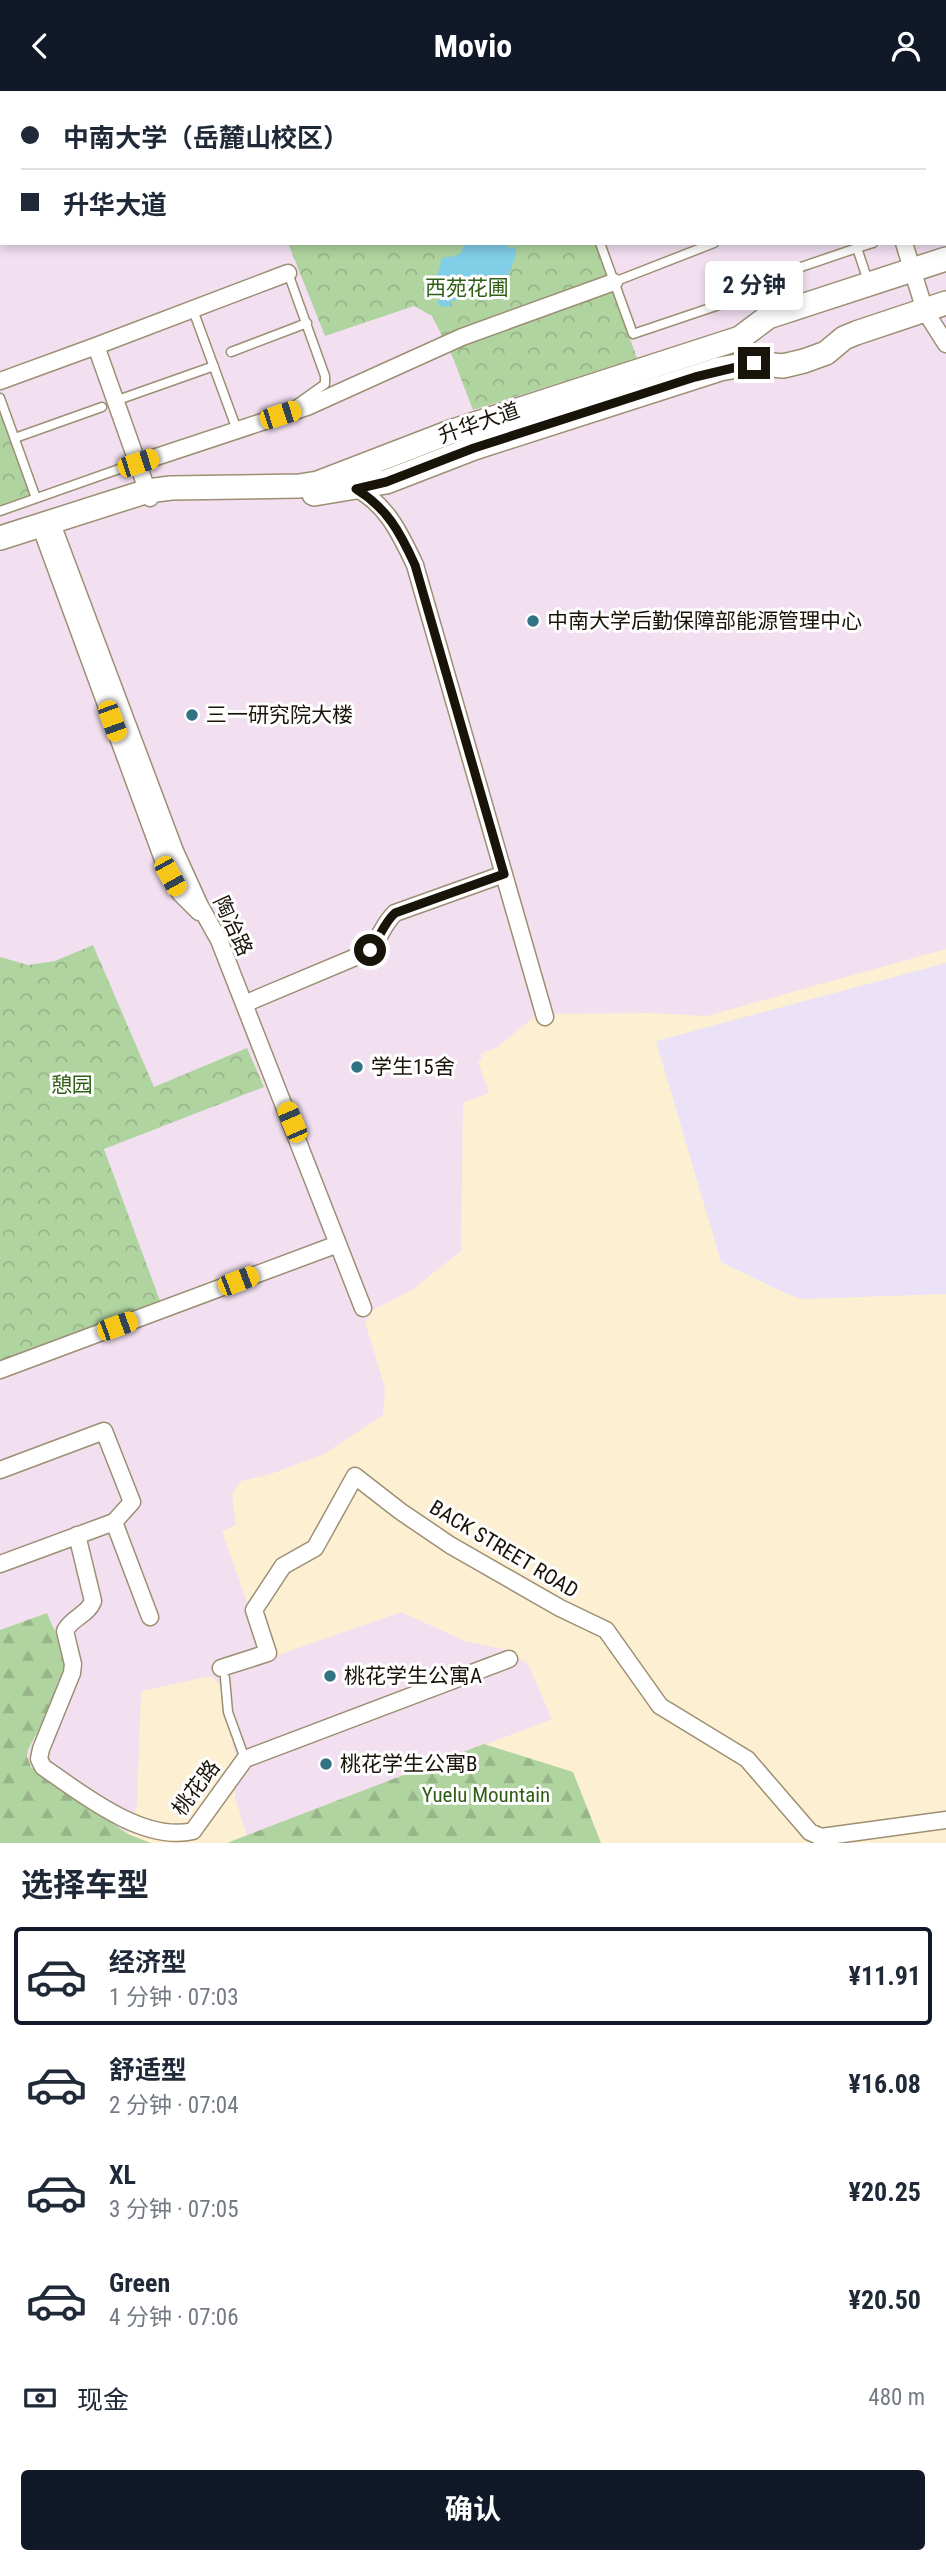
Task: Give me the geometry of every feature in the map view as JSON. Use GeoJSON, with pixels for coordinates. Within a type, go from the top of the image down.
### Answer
{"type":"FeatureCollection","features":[{"type":"Feature","properties":{"kind":"street"},"geometry":{"type":"LineString","coordinates":[[905,245],[911,270],[935,307],[946,344]]}},
{"type":"Feature","properties":{"kind":"street","name":"升华大道"},"geometry":{"type":"LineString","coordinates":[[0,538],[47,527],[149,496],[192,488],[299,487],[332,478],[453,431],[740,338],[768,317],[946,259]]}},
{"type":"Feature","properties":{"kind":"street"},"geometry":{"type":"LineString","coordinates":[[0,381],[288,273]]}},
{"type":"Feature","properties":{"kind":"street"},"geometry":{"type":"LineString","coordinates":[[130,465],[307,407],[462,337],[614,282]]}},
{"type":"Feature","properties":{"kind":"street","name":"升华大道"},"geometry":{"type":"LineString","coordinates":[[149,496],[288,495],[356,489],[386,482],[474,448],[720,369],[754,363],[783,366],[804,361],[826,353],[844,338],[856,333],[935,307]]}},
{"type":"Feature","properties":{"kind":"street"},"geometry":{"type":"LineString","coordinates":[[96,346],[109,404],[130,465],[149,496]]}},
{"type":"Feature","properties":{"kind":"street"},"geometry":{"type":"LineString","coordinates":[[332,478],[372,498],[389,515],[400,531],[415,565],[545,1017]]}},
{"type":"Feature","properties":{"kind":"street","name":"升华大道"},"geometry":{"type":"LineString","coordinates":[[0,548],[47,527]]}},
{"type":"Feature","properties":{"kind":"street","name":"陶冶路"},"geometry":{"type":"LineString","coordinates":[[47,527],[162,857],[180,893],[208,921],[219,940],[363,1308]]}},
{"type":"Feature","properties":{"kind":"street"},"geometry":{"type":"LineString","coordinates":[[244,1005],[370,950],[379,940],[385,922],[395,913],[504,874]]}},
{"type":"Feature","properties":{"kind":"street"},"geometry":{"type":"LineString","coordinates":[[0,1370],[338,1244]]}},
{"type":"Feature","properties":{"kind":"street"},"geometry":{"type":"LineString","coordinates":[[0,1469],[104,1431],[132,1502],[114,1522],[0,1564]]}},
{"type":"Feature","properties":{"kind":"street","name":"BACK STREET ROAD"},"geometry":{"type":"LineString","coordinates":[[223,1673],[268,1653],[254,1610],[283,1566],[315,1548],[355,1476],[450,1545],[560,1608],[606,1630],[660,1706],[747,1759],[810,1832],[824,1840],[946,1820]]}},
{"type":"Feature","properties":{"kind":"street"},"geometry":{"type":"LineString","coordinates":[[114,1522],[150,1617]]}},
{"type":"Feature","properties":{"kind":"street","name":"桃花路"},"geometry":{"type":"LineString","coordinates":[[77,1535],[93,1601],[91,1607],[67,1626],[65,1631],[73,1664],[66,1692],[39,1759],[43,1767],[132,1829],[181,1837],[193,1831],[245,1759],[509,1659]]}},
{"type":"Feature","properties":{"kind":"lane"},"geometry":{"type":"LineString","coordinates":[[601,245],[633,334],[725,303]]}},
{"type":"Feature","properties":{"kind":"lane"},"geometry":{"type":"LineString","coordinates":[[614,282],[709,245]]}},
{"type":"Feature","properties":{"kind":"lane"},"geometry":{"type":"LineString","coordinates":[[757,282],[867,245]]}},
{"type":"Feature","properties":{"kind":"lane"},"geometry":{"type":"LineString","coordinates":[[858,248],[869,283]]}},
{"type":"Feature","properties":{"kind":"lane"},"geometry":{"type":"LineString","coordinates":[[280,415],[325,384],[323,365],[288,273]]}},
{"type":"Feature","properties":{"kind":"lane"},"geometry":{"type":"LineString","coordinates":[[193,310],[237,430]]}},
{"type":"Feature","properties":{"kind":"lane"},"geometry":{"type":"LineString","coordinates":[[231,352],[307,323]]}},
{"type":"Feature","properties":{"kind":"lane"},"geometry":{"type":"LineString","coordinates":[[15,438],[214,366]]}},
{"type":"Feature","properties":{"kind":"lane"},"geometry":{"type":"LineString","coordinates":[[0,398],[37,498]]}},
{"type":"Feature","properties":{"kind":"lane"},"geometry":{"type":"LineString","coordinates":[[0,511],[130,465]]}},
{"type":"Feature","properties":{"kind":"lane"},"geometry":{"type":"LineString","coordinates":[[223,1673],[228,1712],[245,1759]]}},
{"type":"Feature","properties":{"kind":"shaded area"},"geometry":{"type":"Polygon","coordinates":[[[0,245],[946,245],[946,949],[707,1016],[649,1013],[538,1014],[496,1048],[481,1053],[478,1062],[489,1093],[463,1103],[461,1251],[412,1290],[373,1310],[365,1322],[385,1388],[383,1415],[324,1454],[271,1474],[241,1481],[232,1494],[236,1525],[222,1531],[267,1659],[401,1612],[465,1641],[506,1650],[528,1664],[552,1719],[247,1836],[235,1797],[235,1756],[222,1687],[211,1676],[141,1691],[137,1806],[128,1834],[31,1767],[28,1761],[28,1750],[58,1690],[47,1613],[0,1630],[0,245]]]}},
{"type":"Feature","properties":{"kind":"shaded area"},"geometry":{"type":"Polygon","coordinates":[[[946,963],[946,1294],[802,1299],[721,1262],[656,1041],[946,963]]]}},
{"type":"Feature","properties":{"kind":"green space","name":"西苑花圃"},"geometry":{"type":"Polygon","coordinates":[[[289,245],[596,245],[637,358],[473,410],[453,358],[432,316],[414,306],[325,336],[289,245]]]}},
{"type":"Feature","properties":{"kind":"green space"},"geometry":{"type":"Polygon","coordinates":[[[0,406],[32,496],[0,507],[0,406]]]}},
{"type":"Feature","properties":{"kind":"green space","name":"憩园"},"geometry":{"type":"Polygon","coordinates":[[[93,945],[154,1087],[247,1048],[264,1087],[104,1149],[163,1309],[0,1367],[0,957],[28,965],[55,961],[93,945]]]}},
{"type":"Feature","properties":{"kind":"green space"},"geometry":{"type":"Polygon","coordinates":[[[47,1613],[61,1645],[65,1665],[61,1684],[28,1750],[31,1767],[128,1834],[151,1843],[0,1843],[0,1630],[47,1613]]]}},
{"type":"Feature","properties":{"kind":"green space","name":"Yuelu Mountain"},"geometry":{"type":"Polygon","coordinates":[[[484,1744],[573,1772],[601,1843],[227,1843],[484,1744]]]}},
{"type":"Feature","properties":{"kind":"water"},"geometry":{"type":"Polygon","coordinates":[[[463,245],[516,247],[506,283],[450,302],[451,306],[441,307],[437,302],[442,297],[435,281],[442,258],[461,253],[463,245]]]}},
{"type":"Feature","properties":{"kind":"place","name":"中南大学后勤保障部能源管理中心"},"geometry":{"type":"Point","coordinates":[533,621]}},
{"type":"Feature","properties":{"kind":"place","name":"三一研究院大楼"},"geometry":{"type":"Point","coordinates":[192,715]}},
{"type":"Feature","properties":{"kind":"place","name":"学生15舍"},"geometry":{"type":"Point","coordinates":[357,1067]}},
{"type":"Feature","properties":{"kind":"place","name":"桃花学生公寓A"},"geometry":{"type":"Point","coordinates":[330,1676]}},
{"type":"Feature","properties":{"kind":"place","name":"桃花学生公寓B"},"geometry":{"type":"Point","coordinates":[326,1764]}},
{"type":"Feature","properties":{"kind":"route"},"geometry":{"type":"LineString","coordinates":[[370,950],[379,940],[385,922],[395,913],[504,874],[415,565],[400,531],[389,515],[372,498],[356,489],[386,482],[474,448],[720,369],[754,363]]}}]}
